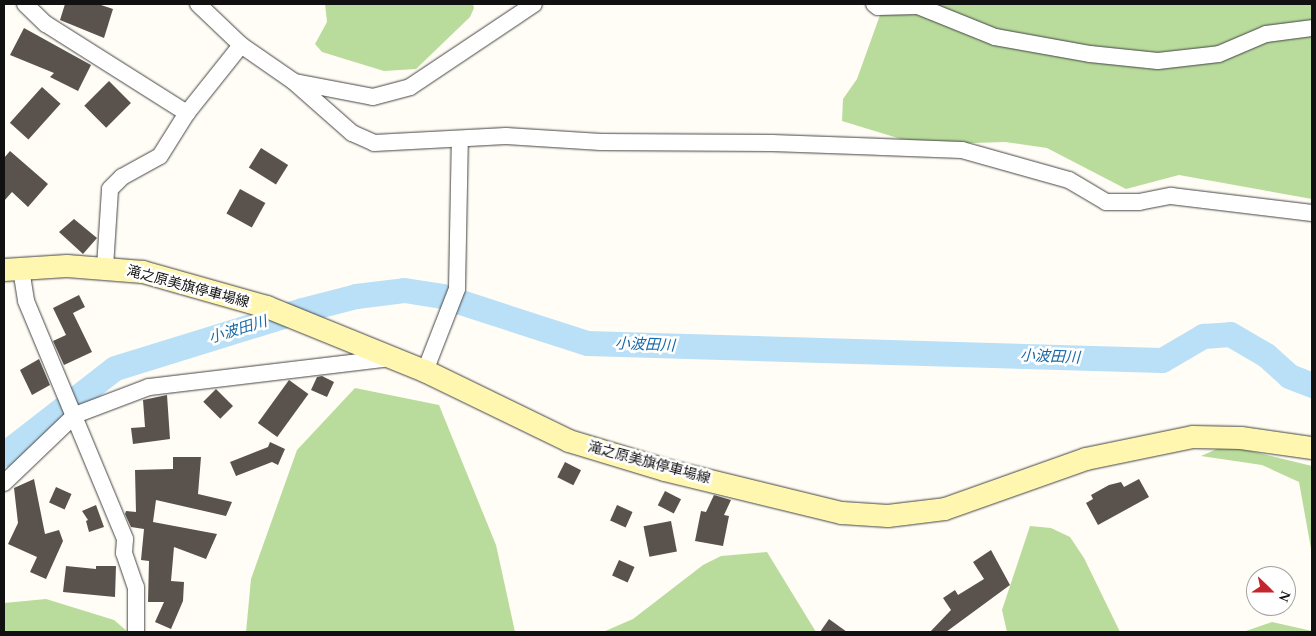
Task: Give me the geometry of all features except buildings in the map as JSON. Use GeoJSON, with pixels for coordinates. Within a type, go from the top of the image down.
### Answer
{"type":"FeatureCollection","features":[{"type":"Feature","properties":{"kind":"main road","name":"滝之原美旗停車場線"},"geometry":{"type":"LineString","coordinates":[[12,270],[106,267],[143,272],[267,307],[314,328],[425,371],[569,441],[665,470],[842,513],[888,516],[945,509],[1086,459],[1193,438],[1241,438],[1312,448]]}},
{"type":"Feature","properties":{"kind":"street"},"geometry":{"type":"LineString","coordinates":[[25,4],[46,24],[187,113]]}},
{"type":"Feature","properties":{"kind":"street"},"geometry":{"type":"LineString","coordinates":[[198,4],[241,44],[292,81],[352,133],[374,143],[506,136],[601,142],[772,143],[962,150],[1069,180],[1106,202],[1139,202],[1171,196],[1312,213]]}},
{"type":"Feature","properties":{"kind":"street"},"geometry":{"type":"LineString","coordinates":[[292,81],[373,97],[410,87],[534,4]]}},
{"type":"Feature","properties":{"kind":"street"},"geometry":{"type":"LineString","coordinates":[[874,4],[878,7],[918,6],[995,37],[1090,54],[1158,61],[1219,54],[1266,34],[1312,28]]}},
{"type":"Feature","properties":{"kind":"street"},"geometry":{"type":"LineString","coordinates":[[106,267],[110,189],[122,177],[160,156],[187,113],[241,44]]}},
{"type":"Feature","properties":{"kind":"street"},"geometry":{"type":"LineString","coordinates":[[425,371],[451,309],[457,289],[460,139]]}},
{"type":"Feature","properties":{"kind":"street"},"geometry":{"type":"LineString","coordinates":[[12,270],[74,412],[125,539],[124,553],[136,587],[136,632]]}},
{"type":"Feature","properties":{"kind":"street"},"geometry":{"type":"LineString","coordinates":[[4,483],[74,412],[149,387],[391,358]]}},
{"type":"Feature","properties":{"kind":"green space"},"geometry":{"type":"Polygon","coordinates":[[[325,4],[473,4],[474,8],[470,17],[416,69],[384,71],[322,52],[315,44],[327,22],[325,4]]]}},
{"type":"Feature","properties":{"kind":"green space"},"geometry":{"type":"Polygon","coordinates":[[[884,4],[1312,4],[1312,199],[1179,175],[1126,189],[1047,148],[1005,142],[941,144],[901,139],[842,121],[843,99],[857,79],[884,4]]]}},
{"type":"Feature","properties":{"kind":"green space"},"geometry":{"type":"Polygon","coordinates":[[[355,388],[439,405],[496,545],[515,632],[246,632],[251,579],[297,450],[355,388]]]}},
{"type":"Feature","properties":{"kind":"green space"},"geometry":{"type":"Polygon","coordinates":[[[1226,445],[1312,466],[1312,554],[1299,482],[1262,465],[1201,456],[1226,445]]]}},
{"type":"Feature","properties":{"kind":"green space"},"geometry":{"type":"Polygon","coordinates":[[[1030,526],[1051,528],[1070,537],[1084,558],[1120,632],[1007,632],[1002,610],[1030,526]]]}},
{"type":"Feature","properties":{"kind":"green space"},"geometry":{"type":"Polygon","coordinates":[[[767,552],[816,632],[603,632],[633,619],[703,565],[721,556],[767,552]]]}},
{"type":"Feature","properties":{"kind":"green space"},"geometry":{"type":"Polygon","coordinates":[[[46,599],[114,620],[128,632],[4,632],[4,603],[46,599]]]}},
{"type":"Feature","properties":{"kind":"green space"},"geometry":{"type":"Polygon","coordinates":[[[1272,622],[1312,631],[1312,632],[1243,632],[1272,622]]]}},
{"type":"Feature","properties":{"kind":"waterway","name":"小波田川"},"geometry":{"type":"LineString","coordinates":[[4,454],[115,368],[302,310],[356,296],[404,290],[442,296],[587,343],[1162,360],[1203,336],[1230,334],[1266,355],[1289,376],[1312,385]]}}]}
